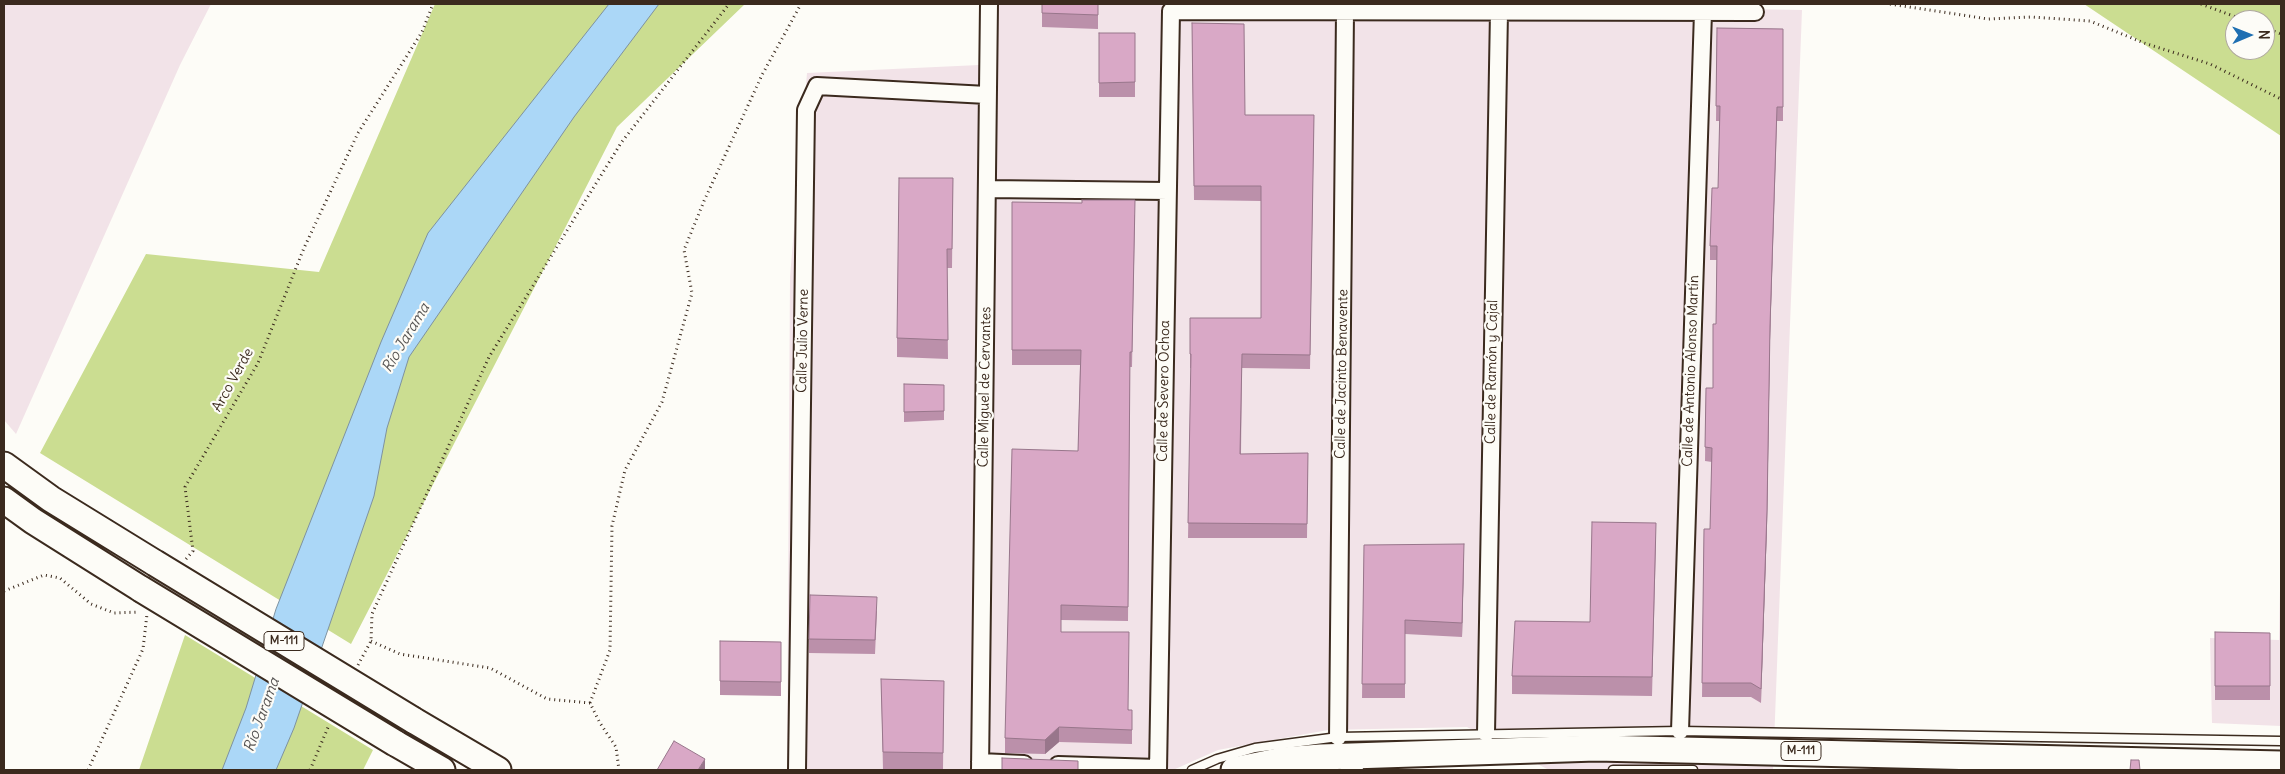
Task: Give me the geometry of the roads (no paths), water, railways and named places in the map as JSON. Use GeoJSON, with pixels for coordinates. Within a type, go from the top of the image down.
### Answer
{"type":"FeatureCollection","features":[{"type":"Feature","properties":{"kind":"main road","name":"M-111"},"geometry":{"type":"LineString","coordinates":[[4,465],[51,499],[498,770]]}},
{"type":"Feature","properties":{"kind":"main road","name":"M-111"},"geometry":{"type":"LineString","coordinates":[[4,500],[144,600],[442,770]]}},
{"type":"Feature","properties":{"kind":"main road","name":"M-111"},"geometry":{"type":"LineString","coordinates":[[1234,770],[1283,760],[1321,757],[1596,748],[2281,764]]}},
{"type":"Feature","properties":{"kind":"street","name":"Calle Miguel de Cervantes"},"geometry":{"type":"LineString","coordinates":[[980,766],[989,4]]}},
{"type":"Feature","properties":{"kind":"street","name":"Calle de Severo Ochoa"},"geometry":{"type":"LineString","coordinates":[[1158,769],[1171,11],[1346,12]]}},
{"type":"Feature","properties":{"kind":"street"},"geometry":{"type":"LineString","coordinates":[[1346,12],[1755,12]]}},
{"type":"Feature","properties":{"kind":"street","name":"Calle de Jacinto Benavente"},"geometry":{"type":"LineString","coordinates":[[1338,736],[1346,12]]}},
{"type":"Feature","properties":{"kind":"street","name":"Calle de Ramón y Cajal"},"geometry":{"type":"LineString","coordinates":[[1486,733],[1499,12]]}},
{"type":"Feature","properties":{"kind":"street","name":"Calle de Antonio Alonso Martín"},"geometry":{"type":"LineString","coordinates":[[1680,731],[1703,12]]}},
{"type":"Feature","properties":{"kind":"street","name":"Calle Julio Verne"},"geometry":{"type":"LineString","coordinates":[[798,770],[806,110],[817,86],[987,95]]}},
{"type":"Feature","properties":{"kind":"street"},"geometry":{"type":"LineString","coordinates":[[987,189],[1168,191]]}},
{"type":"Feature","properties":{"kind":"street"},"geometry":{"type":"LineString","coordinates":[[980,766],[1158,769]]}},
{"type":"Feature","properties":{"kind":"lane"},"geometry":{"type":"LineString","coordinates":[[1192,770],[1217,759],[1255,748],[1338,736],[1680,731],[2281,741]]}},
{"type":"Feature","properties":{"kind":"lane"},"geometry":{"type":"LineString","coordinates":[[1321,757],[1338,765],[1359,770]]}},
{"type":"Feature","properties":{"kind":"lane"},"geometry":{"type":"LineString","coordinates":[[1613,770],[1693,770]]}},
{"type":"Feature","properties":{"kind":"water","name":"Río Jarama"},"geometry":{"type":"Polygon","coordinates":[[[609,4],[659,4],[574,117],[409,357],[387,428],[374,496],[294,728],[276,770],[222,770],[246,708],[276,609],[381,342],[428,233],[609,4]]]}}]}
